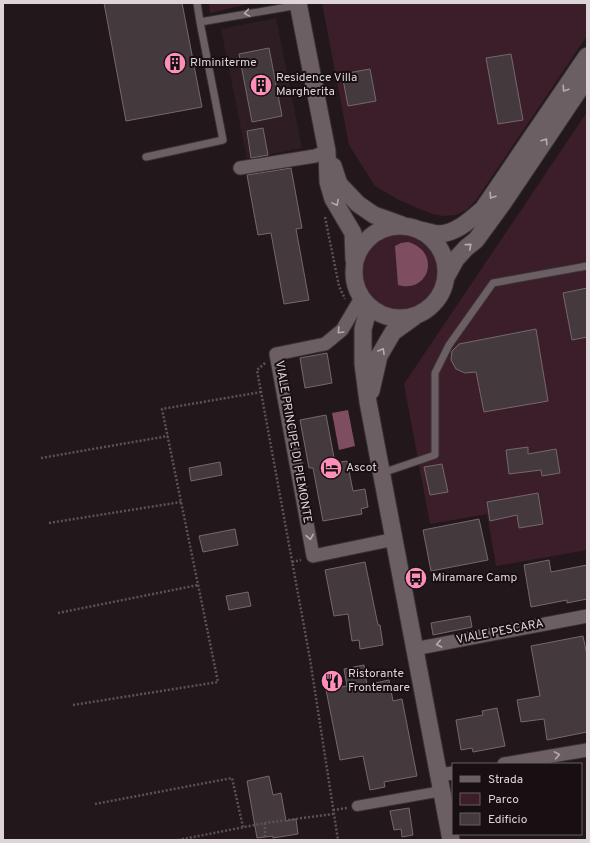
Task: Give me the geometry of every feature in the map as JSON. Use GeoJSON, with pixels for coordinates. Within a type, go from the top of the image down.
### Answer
{"type":"FeatureCollection","features":[{"type":"Feature","properties":{"kind":"street"},"geometry":{"type":"LineString","coordinates":[[299,4],[327,151],[328,182],[333,199],[353,233],[353,276],[355,287],[365,303],[382,315],[405,319],[416,316]]}},
{"type":"Feature","properties":{"kind":"street"},"geometry":{"type":"LineString","coordinates":[[327,151],[339,184],[358,204],[374,215],[412,228],[439,234],[452,231],[463,226],[483,209],[587,56]]}},
{"type":"Feature","properties":{"kind":"street"},"geometry":{"type":"LineString","coordinates":[[446,277],[456,259],[476,240],[503,203],[587,78]]}},
{"type":"Feature","properties":{"kind":"street"},"geometry":{"type":"LineString","coordinates":[[240,168],[315,156],[327,151]]}},
{"type":"Feature","properties":{"kind":"street"},"geometry":{"type":"LineString","coordinates":[[354,263],[358,251],[365,240],[378,231],[391,226],[412,228],[435,242],[444,257],[446,267],[446,277],[443,289],[438,299],[428,310],[416,316],[393,332],[379,356],[368,402]]}},
{"type":"Feature","properties":{"kind":"street"},"geometry":{"type":"LineString","coordinates":[[365,303],[363,364],[368,402],[395,539],[414,649],[444,780],[451,840]]}},
{"type":"Feature","properties":{"kind":"street","name":"VIALE PRINCIPE DI PIEMONTE"},"geometry":{"type":"LineString","coordinates":[[365,303],[342,330],[325,344],[276,354],[313,556],[395,539]]}},
{"type":"Feature","properties":{"kind":"street","name":"VIALE PESCARA"},"geometry":{"type":"LineString","coordinates":[[414,649],[587,616]]}},
{"type":"Feature","properties":{"kind":"street"},"geometry":{"type":"LineString","coordinates":[[510,763],[587,750]]}},
{"type":"Feature","properties":{"kind":"street"},"geometry":{"type":"LineString","coordinates":[[357,806],[444,780]]}},
{"type":"Feature","properties":{"kind":"lane"},"geometry":{"type":"LineString","coordinates":[[146,158],[222,140],[197,3]]}},
{"type":"Feature","properties":{"kind":"lane"},"geometry":{"type":"LineString","coordinates":[[200,22],[299,4]]}},
{"type":"Feature","properties":{"kind":"lane"},"geometry":{"type":"LineString","coordinates":[[382,473],[435,455],[435,373],[449,345],[493,283],[587,266]]}},
{"type":"Feature","properties":{"kind":"path"},"geometry":{"type":"LineString","coordinates":[[276,354],[257,370],[310,659],[338,840]]}},
{"type":"Feature","properties":{"kind":"path"},"geometry":{"type":"LineString","coordinates":[[73,705],[218,682],[162,409],[261,392]]}},
{"type":"Feature","properties":{"kind":"path"},"geometry":{"type":"LineString","coordinates":[[41,458],[168,436]]}},
{"type":"Feature","properties":{"kind":"path"},"geometry":{"type":"LineString","coordinates":[[49,524],[181,502]]}},
{"type":"Feature","properties":{"kind":"path"},"geometry":{"type":"LineString","coordinates":[[58,613],[198,585]]}},
{"type":"Feature","properties":{"kind":"path"},"geometry":{"type":"LineString","coordinates":[[95,804],[232,778],[243,827]]}},
{"type":"Feature","properties":{"kind":"path"},"geometry":{"type":"LineString","coordinates":[[178,840],[265,823],[334,814]]}},
{"type":"Feature","properties":{"kind":"path"},"geometry":{"type":"LineString","coordinates":[[265,823],[266,840]]}},
{"type":"Feature","properties":{"kind":"shaded area"},"geometry":{"type":"Polygon","coordinates":[[[276,18],[302,148],[247,159],[221,29],[276,18]]]}},
{"type":"Feature","properties":{"kind":"shaded area"},"geometry":{"type":"Polygon","coordinates":[[[408,242],[418,247],[425,254],[428,262],[427,270],[424,278],[418,283],[409,286],[398,285],[395,246],[408,242]]]}},
{"type":"Feature","properties":{"kind":"shaded area"},"geometry":{"type":"Polygon","coordinates":[[[348,410],[355,446],[339,450],[332,413],[348,410]]]}},
{"type":"Feature","properties":{"kind":"green space"},"geometry":{"type":"Polygon","coordinates":[[[209,3],[253,3],[210,13],[209,3]]]}},
{"type":"Feature","properties":{"kind":"green space"},"geometry":{"type":"Polygon","coordinates":[[[322,3],[587,3],[587,36],[476,200],[466,210],[456,215],[444,216],[432,214],[399,200],[375,186],[349,145],[322,3]]]}},
{"type":"Feature","properties":{"kind":"green space"},"geometry":{"type":"Polygon","coordinates":[[[587,112],[587,550],[496,566],[487,514],[430,524],[404,384],[587,112]]]}},
{"type":"Feature","properties":{"kind":"green space"},"geometry":{"type":"Polygon","coordinates":[[[399,232],[414,235],[427,244],[436,257],[439,272],[436,287],[427,300],[414,309],[399,312],[384,309],[371,300],[362,287],[359,272],[362,257],[371,244],[384,235],[399,232]]]}},
{"type":"Feature","properties":{"kind":"building","name":"RIminiterme"},"geometry":{"type":"Polygon","coordinates":[[[104,3],[182,3],[202,107],[126,121],[104,3]]]}},
{"type":"Feature","properties":{"kind":"building","name":"Residence Villa Margherita"},"geometry":{"type":"Polygon","coordinates":[[[269,48],[282,116],[252,122],[239,54],[269,48]]]}},
{"type":"Feature","properties":{"kind":"building"},"geometry":{"type":"Polygon","coordinates":[[[511,54],[523,120],[498,124],[486,58],[511,54]]]}},
{"type":"Feature","properties":{"kind":"building"},"geometry":{"type":"Polygon","coordinates":[[[370,69],[376,101],[348,106],[342,74],[370,69]]]}},
{"type":"Feature","properties":{"kind":"building"},"geometry":{"type":"Polygon","coordinates":[[[263,128],[268,155],[251,158],[247,131],[263,128]]]}},
{"type":"Feature","properties":{"kind":"building"},"geometry":{"type":"Polygon","coordinates":[[[291,168],[302,228],[296,229],[309,300],[284,304],[271,233],[258,235],[247,175],[291,168]]]}},
{"type":"Feature","properties":{"kind":"building"},"geometry":{"type":"Polygon","coordinates":[[[587,288],[587,337],[572,340],[563,293],[587,288]]]}},
{"type":"Feature","properties":{"kind":"building"},"geometry":{"type":"Polygon","coordinates":[[[536,329],[548,401],[484,412],[476,372],[465,373],[456,369],[451,360],[452,351],[459,344],[536,329]]]}},
{"type":"Feature","properties":{"kind":"building"},"geometry":{"type":"Polygon","coordinates":[[[327,353],[332,383],[305,388],[300,358],[327,353]]]}},
{"type":"Feature","properties":{"kind":"building","name":"Ascot"},"geometry":{"type":"Polygon","coordinates":[[[326,415],[335,463],[347,461],[353,491],[365,489],[368,507],[361,509],[362,514],[323,521],[313,468],[309,468],[300,420],[326,415]]]}},
{"type":"Feature","properties":{"kind":"building"},"geometry":{"type":"Polygon","coordinates":[[[528,447],[528,454],[556,449],[560,473],[542,476],[541,470],[509,474],[506,450],[528,447]]]}},
{"type":"Feature","properties":{"kind":"building"},"geometry":{"type":"Polygon","coordinates":[[[220,462],[222,475],[191,481],[189,468],[220,462]]]}},
{"type":"Feature","properties":{"kind":"building"},"geometry":{"type":"Polygon","coordinates":[[[442,464],[448,492],[430,495],[424,467],[442,464]]]}},
{"type":"Feature","properties":{"kind":"building"},"geometry":{"type":"Polygon","coordinates":[[[538,493],[543,524],[519,528],[517,515],[490,521],[487,502],[538,493]]]}},
{"type":"Feature","properties":{"kind":"building"},"geometry":{"type":"Polygon","coordinates":[[[479,519],[488,560],[431,571],[423,530],[479,519]]]}},
{"type":"Feature","properties":{"kind":"building"},"geometry":{"type":"Polygon","coordinates":[[[235,529],[238,545],[203,552],[199,536],[235,529]]]}},
{"type":"Feature","properties":{"kind":"building"},"geometry":{"type":"Polygon","coordinates":[[[549,560],[551,572],[587,565],[587,599],[567,603],[567,600],[531,607],[524,565],[549,560]]]}},
{"type":"Feature","properties":{"kind":"building"},"geometry":{"type":"Polygon","coordinates":[[[365,562],[378,625],[380,625],[383,645],[360,649],[359,640],[352,641],[348,614],[334,616],[325,570],[365,562]]]}},
{"type":"Feature","properties":{"kind":"building"},"geometry":{"type":"Polygon","coordinates":[[[248,592],[251,606],[229,610],[226,596],[248,592]]]}},
{"type":"Feature","properties":{"kind":"building"},"geometry":{"type":"Polygon","coordinates":[[[470,616],[472,627],[433,635],[431,623],[470,616]]]}},
{"type":"Feature","properties":{"kind":"building"},"geometry":{"type":"Polygon","coordinates":[[[583,636],[587,655],[587,732],[547,740],[544,719],[521,722],[517,700],[540,696],[531,646],[583,636]]]}},
{"type":"Feature","properties":{"kind":"building"},"geometry":{"type":"Polygon","coordinates":[[[364,665],[367,685],[389,680],[393,701],[402,699],[417,776],[384,782],[385,787],[370,790],[363,756],[340,760],[326,690],[347,686],[344,669],[364,665]]]}},
{"type":"Feature","properties":{"kind":"building"},"geometry":{"type":"Polygon","coordinates":[[[497,708],[505,746],[473,752],[472,748],[461,750],[456,720],[483,715],[482,711],[497,708]]]}},
{"type":"Feature","properties":{"kind":"building"},"geometry":{"type":"Polygon","coordinates":[[[269,776],[273,795],[281,793],[286,821],[296,819],[298,834],[273,838],[273,836],[257,838],[247,781],[269,776]]]}},
{"type":"Feature","properties":{"kind":"building"},"geometry":{"type":"Polygon","coordinates":[[[409,808],[413,835],[402,837],[401,829],[394,830],[390,811],[409,808]]]}},
{"type":"Feature","properties":{"kind":"place","name":"RIminiterme"},"geometry":{"type":"Point","coordinates":[175,63]}},
{"type":"Feature","properties":{"kind":"place","name":"Residence Villa Margherita"},"geometry":{"type":"Point","coordinates":[261,85]}},
{"type":"Feature","properties":{"kind":"place","name":"Ascot"},"geometry":{"type":"Point","coordinates":[331,468]}},
{"type":"Feature","properties":{"kind":"place","name":"Miramare Camp"},"geometry":{"type":"Point","coordinates":[416,578]}},
{"type":"Feature","properties":{"kind":"place","name":"Ristorante Frontemare"},"geometry":{"type":"Point","coordinates":[332,681]}}]}
